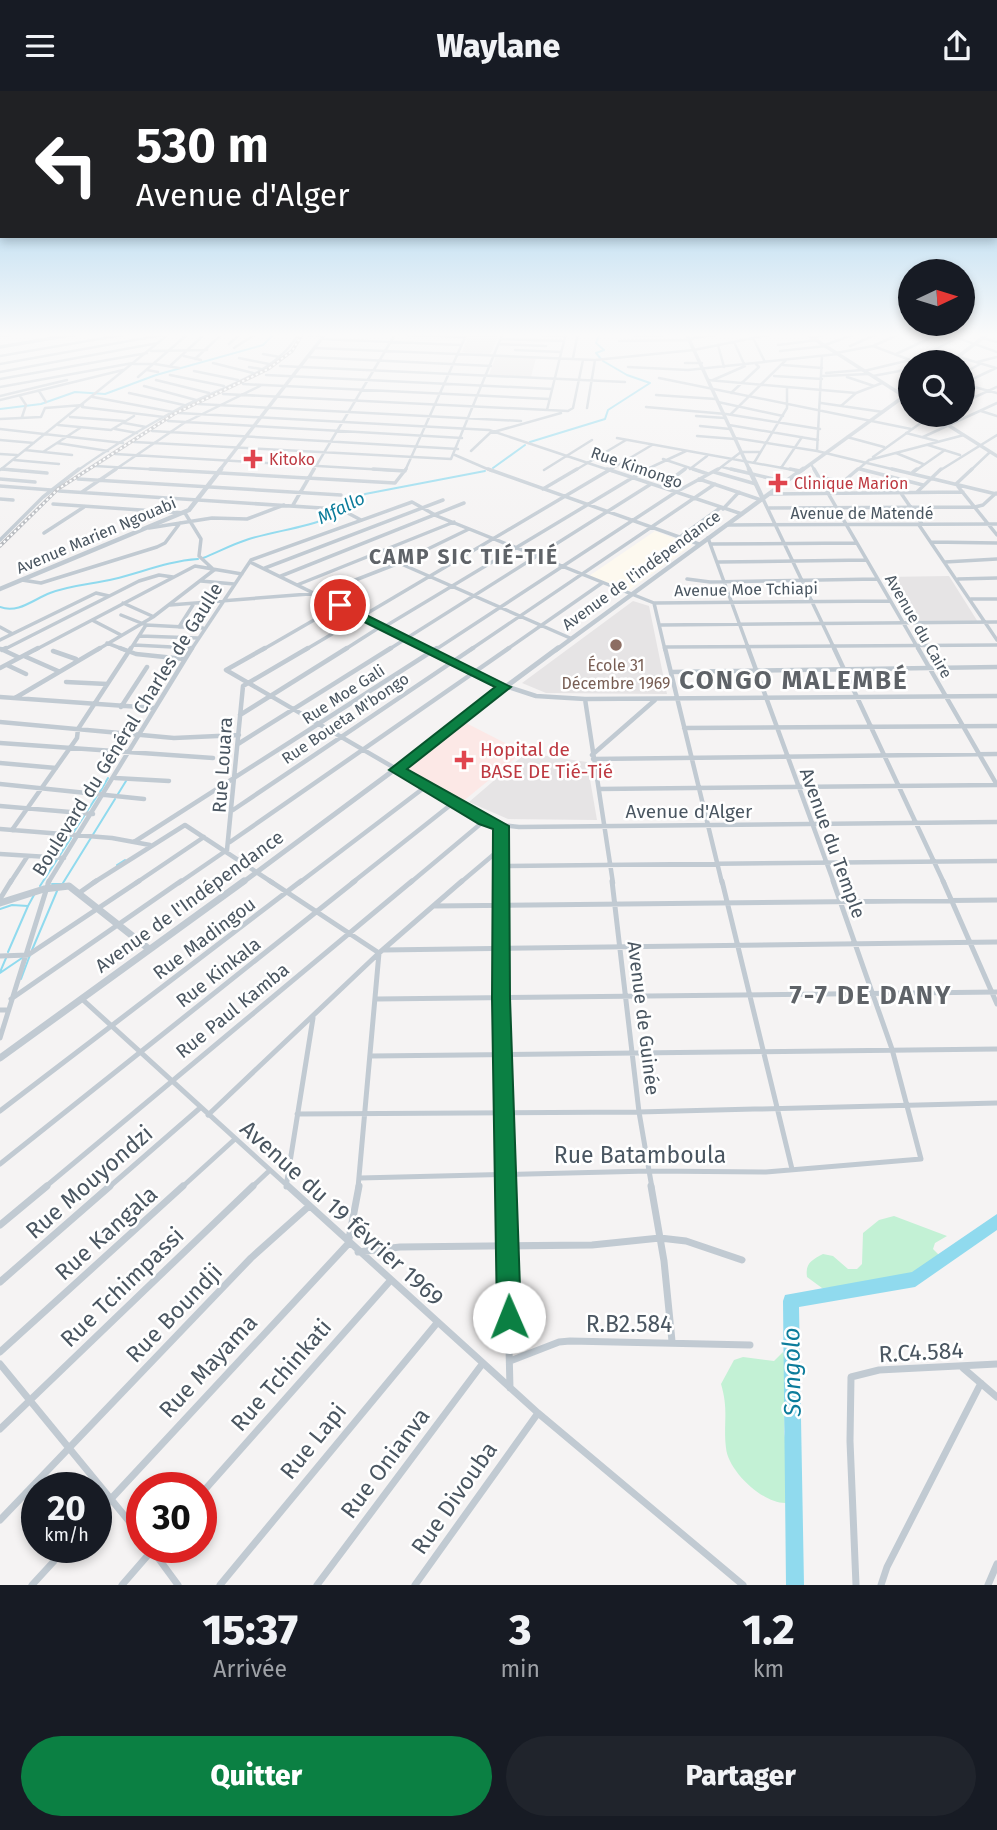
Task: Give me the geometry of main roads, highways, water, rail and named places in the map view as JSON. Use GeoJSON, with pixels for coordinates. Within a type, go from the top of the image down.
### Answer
{"type":"FeatureCollection","features":[{"type":"Feature","properties":{"kind":"waterway"},"geometry":{"type":"LineString","coordinates":[[0,409],[45,403]]}},
{"type":"Feature","properties":{"kind":"waterway","name":"Mfallo"},"geometry":{"type":"LineString","coordinates":[[530,442],[605,419],[608,410],[619,403]]}},
{"type":"Feature","properties":{"kind":"waterway","name":"Mfallo"},"geometry":{"type":"LineString","coordinates":[[493,468],[525,445]]}},
{"type":"Feature","properties":{"kind":"waterway","name":"Mfallo"},"geometry":{"type":"LineString","coordinates":[[203,558],[249,539],[326,519],[353,505],[365,494],[485,471]]}},
{"type":"Feature","properties":{"kind":"waterway","name":"Mfallo"},"geometry":{"type":"LineString","coordinates":[[0,607],[13,609],[65,588],[198,559]]}},
{"type":"Feature","properties":{"kind":"waterway"},"geometry":{"type":"LineString","coordinates":[[100,792],[108,778]]}},
{"type":"Feature","properties":{"kind":"waterway"},"geometry":{"type":"LineString","coordinates":[[118,794],[126,781]]}},
{"type":"Feature","properties":{"kind":"waterway"},"geometry":{"type":"LineString","coordinates":[[73,833],[97,796]]}},
{"type":"Feature","properties":{"kind":"waterway"},"geometry":{"type":"LineString","coordinates":[[63,883],[115,799]]}},
{"type":"Feature","properties":{"kind":"waterway"},"geometry":{"type":"LineString","coordinates":[[40,886],[71,838]]}},
{"type":"Feature","properties":{"kind":"waterway"},"geometry":{"type":"LineString","coordinates":[[117,865],[125,860]]}},
{"type":"Feature","properties":{"kind":"waterway"},"geometry":{"type":"LineString","coordinates":[[52,884],[67,884]]}},
{"type":"Feature","properties":{"kind":"waterway"},"geometry":{"type":"LineString","coordinates":[[32,950],[57,891]]}},
{"type":"Feature","properties":{"kind":"waterway"},"geometry":{"type":"LineString","coordinates":[[28,906],[34,895]]}},
{"type":"Feature","properties":{"kind":"waterway"},"geometry":{"type":"LineString","coordinates":[[0,909],[12,905],[28,906]]}},
{"type":"Feature","properties":{"kind":"waterway"},"geometry":{"type":"LineString","coordinates":[[8,952],[28,906]]}},
{"type":"Feature","properties":{"kind":"waterway"},"geometry":{"type":"LineString","coordinates":[[21,979],[30,955]]}},
{"type":"Feature","properties":{"kind":"waterway"},"geometry":{"type":"LineString","coordinates":[[0,972],[6,958]]}},
{"type":"Feature","properties":{"kind":"waterway"},"geometry":{"type":"LineString","coordinates":[[0,973],[22,958]]}},
{"type":"Feature","properties":{"kind":"waterway","name":"Songolo"},"geometry":{"type":"LineString","coordinates":[[795,1585],[791,1301],[915,1279],[997,1221]]}},
{"type":"Feature","properties":{"kind":"railway"},"geometry":{"type":"LineString","coordinates":[[0,546],[58,489],[174,414],[198,403]]}},
{"type":"Feature","properties":{"kind":"place","name":"Kitoko"},"geometry":{"type":"Point","coordinates":[253,459]}},
{"type":"Feature","properties":{"kind":"place","name":"Clinique Marion"},"geometry":{"type":"Point","coordinates":[778,483]}},
{"type":"Feature","properties":{"kind":"place","name":"École 31 Décembre 1969"},"geometry":{"type":"Point","coordinates":[616,645]}},
{"type":"Feature","properties":{"kind":"place","name":"Hopital de BASE DE Tié-Tié"},"geometry":{"type":"Point","coordinates":[464,760]}},
{"type":"Feature","properties":{"kind":"district","name":"CAMP SIC TIÉ-TIÉ"},"geometry":{"type":"Point","coordinates":[464,557]}},
{"type":"Feature","properties":{"kind":"district","name":"CONGO MALEMBÉ"},"geometry":{"type":"Point","coordinates":[794,680]}},
{"type":"Feature","properties":{"kind":"district","name":"7-7 DE DANY"},"geometry":{"type":"Point","coordinates":[871,995]}}]}
